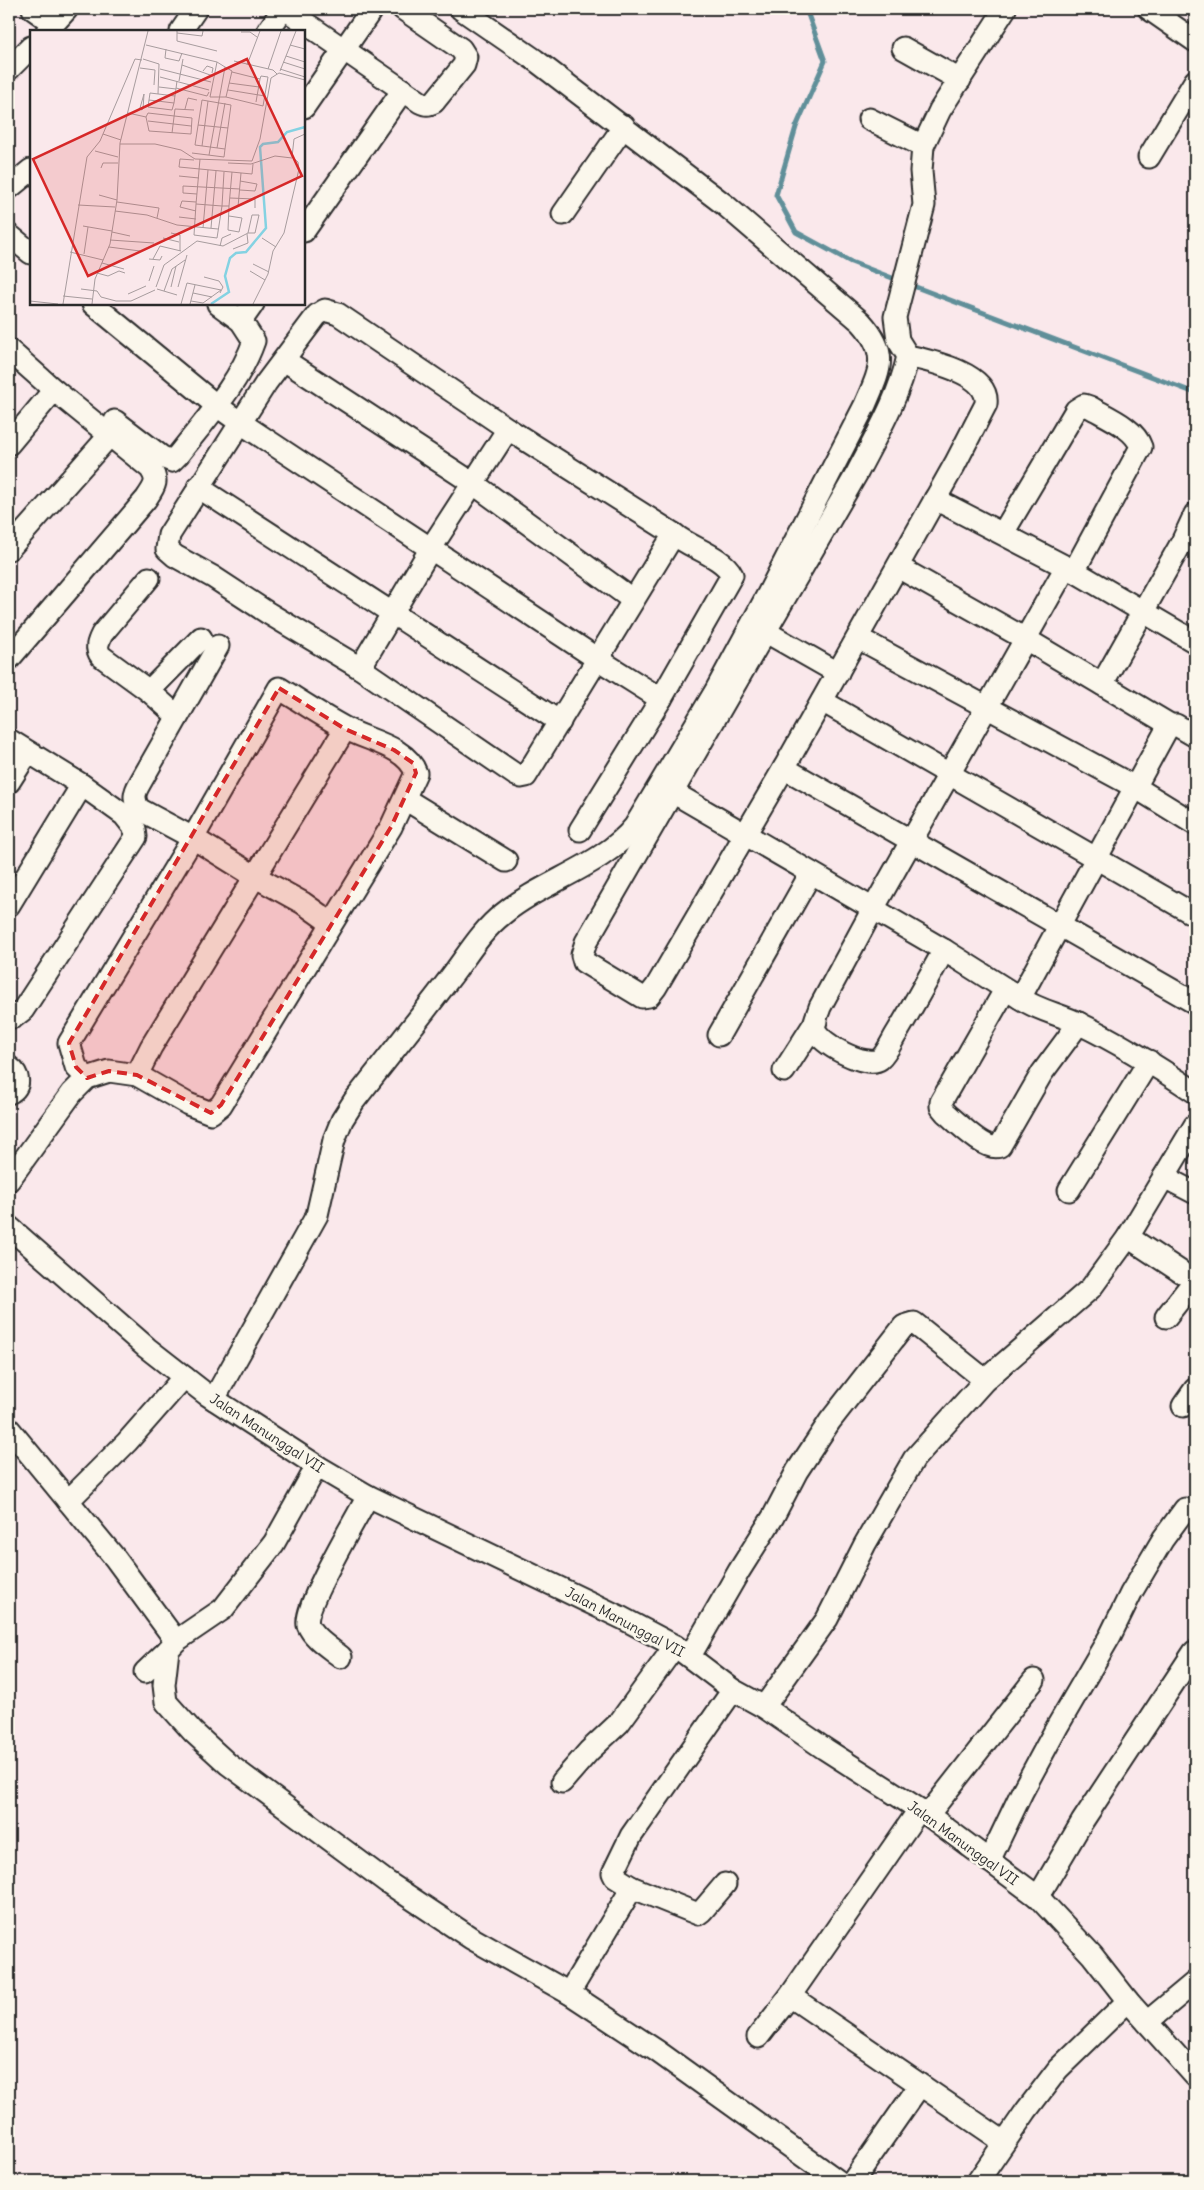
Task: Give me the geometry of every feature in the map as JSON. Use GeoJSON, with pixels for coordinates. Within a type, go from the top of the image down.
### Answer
{"type":"FeatureCollection","features":[{"type":"Feature","properties":{"kind":"street"},"geometry":{"type":"LineString","coordinates":[[33,9],[56,21]]}},
{"type":"Feature","properties":{"kind":"street"},"geometry":{"type":"LineString","coordinates":[[182,30],[196,9]]}},
{"type":"Feature","properties":{"kind":"street"},"geometry":{"type":"LineString","coordinates":[[269,30],[284,9],[344,48],[420,102],[425,105],[430,104],[434,102],[464,65],[466,57],[461,49],[403,9]]}},
{"type":"Feature","properties":{"kind":"street"},"geometry":{"type":"LineString","coordinates":[[305,106],[372,9]]}},
{"type":"Feature","properties":{"kind":"street"},"geometry":{"type":"LineString","coordinates":[[461,9],[535,60],[624,126],[725,205],[861,322],[880,348],[877,378],[865,405],[586,942],[582,954],[584,962],[592,969],[642,997],[649,996],[656,987],[745,835],[898,567],[981,415],[987,396],[983,388],[975,380],[939,363],[908,356]]}},
{"type":"Feature","properties":{"kind":"street"},"geometry":{"type":"LineString","coordinates":[[214,1399],[317,1215],[334,1140],[342,1120],[354,1101],[452,976],[483,933],[502,914],[533,893],[612,849],[624,839],[667,789],[766,632],[857,474],[891,407],[904,374],[908,356],[898,340],[895,328],[898,302],[924,205],[921,171],[922,146],[940,110],[1005,9]]}},
{"type":"Feature","properties":{"kind":"street"},"geometry":{"type":"LineString","coordinates":[[1149,9],[1195,41]]}},
{"type":"Feature","properties":{"kind":"street"},"geometry":{"type":"LineString","coordinates":[[9,69],[30,48]]}},
{"type":"Feature","properties":{"kind":"street"},"geometry":{"type":"LineString","coordinates":[[904,48],[960,80]]}},
{"type":"Feature","properties":{"kind":"street"},"geometry":{"type":"LineString","coordinates":[[1149,157],[1195,81]]}},
{"type":"Feature","properties":{"kind":"street"},"geometry":{"type":"LineString","coordinates":[[305,230],[403,90]]}},
{"type":"Feature","properties":{"kind":"street"},"geometry":{"type":"LineString","coordinates":[[869,119],[922,146]]}},
{"type":"Feature","properties":{"kind":"street"},"geometry":{"type":"LineString","coordinates":[[563,214],[624,126]]}},
{"type":"Feature","properties":{"kind":"street"},"geometry":{"type":"LineString","coordinates":[[9,188],[30,171]]}},
{"type":"Feature","properties":{"kind":"street"},"geometry":{"type":"LineString","coordinates":[[9,235],[30,252]]}},
{"type":"Feature","properties":{"kind":"street"},"geometry":{"type":"LineString","coordinates":[[94,305],[217,406],[596,658],[661,699]]}},
{"type":"Feature","properties":{"kind":"street"},"geometry":{"type":"LineString","coordinates":[[9,338],[167,460],[172,461],[217,406],[250,354],[254,341],[247,312],[222,305]]}},
{"type":"Feature","properties":{"kind":"street"},"geometry":{"type":"LineString","coordinates":[[580,830],[661,699],[732,575],[728,568],[696,546],[680,540],[674,534],[508,429],[338,314],[325,310],[317,316],[266,384],[198,487],[169,535],[166,544],[170,552],[360,668],[521,777],[526,776],[560,722],[596,658],[674,534]]}},
{"type":"Feature","properties":{"kind":"street"},"geometry":{"type":"LineString","coordinates":[[9,350],[54,390],[150,468],[157,477],[156,484],[9,659]]}},
{"type":"Feature","properties":{"kind":"street"},"geometry":{"type":"LineString","coordinates":[[284,360],[474,484],[633,600]]}},
{"type":"Feature","properties":{"kind":"street"},"geometry":{"type":"LineString","coordinates":[[9,444],[54,390]]}},
{"type":"Feature","properties":{"kind":"street"},"geometry":{"type":"LineString","coordinates":[[944,950],[901,1027],[880,1059],[871,1062],[861,1061],[821,1039],[815,1029],[820,1007],[1024,638],[1070,569],[1141,447],[1138,438],[1090,407],[1084,405],[1076,410],[1003,533]]}},
{"type":"Feature","properties":{"kind":"street"},"geometry":{"type":"LineString","coordinates":[[360,668],[431,548],[508,429]]}},
{"type":"Feature","properties":{"kind":"street"},"geometry":{"type":"LineString","coordinates":[[9,549],[110,435]]}},
{"type":"Feature","properties":{"kind":"street"},"geometry":{"type":"LineString","coordinates":[[198,487],[560,722]]}},
{"type":"Feature","properties":{"kind":"street"},"geometry":{"type":"LineString","coordinates":[[935,499],[1070,569],[1195,642]]}},
{"type":"Feature","properties":{"kind":"street"},"geometry":{"type":"LineString","coordinates":[[1102,684],[1144,611],[1189,545],[1195,514]]}},
{"type":"Feature","properties":{"kind":"street"},"geometry":{"type":"LineString","coordinates":[[898,567],[1024,638],[1172,726],[1176,726],[1195,736]]}},
{"type":"Feature","properties":{"kind":"street"},"geometry":{"type":"LineString","coordinates":[[149,578],[102,634],[97,648],[101,656],[149,691],[177,716]]}},
{"type":"Feature","properties":{"kind":"street"},"geometry":{"type":"LineString","coordinates":[[766,632],[838,673]]}},
{"type":"Feature","properties":{"kind":"street"},"geometry":{"type":"LineString","coordinates":[[858,638],[1135,787],[1195,824]]}},
{"type":"Feature","properties":{"kind":"street"},"geometry":{"type":"LineString","coordinates":[[149,691],[210,642],[177,716],[135,792],[134,801],[139,809],[193,838],[256,877],[303,903],[331,923]]}},
{"type":"Feature","properties":{"kind":"street"},"geometry":{"type":"LineString","coordinates":[[9,1180],[72,1093],[87,1078],[109,1070],[137,1075],[211,1113],[221,1105],[391,827],[416,774],[413,763],[372,739],[345,729],[279,688],[193,838],[69,1043],[76,1066],[87,1078]]}},
{"type":"Feature","properties":{"kind":"street"},"geometry":{"type":"LineString","coordinates":[[822,701],[1195,914]]}},
{"type":"Feature","properties":{"kind":"street"},"geometry":{"type":"LineString","coordinates":[[1079,1023],[1042,1073],[1000,1146],[995,1148],[986,1146],[941,1107],[941,1102],[1060,927],[1168,727],[1172,726]]}},
{"type":"Feature","properties":{"kind":"street"},"geometry":{"type":"LineString","coordinates":[[137,1075],[151,1047],[345,729]]}},
{"type":"Feature","properties":{"kind":"street"},"geometry":{"type":"LineString","coordinates":[[9,740],[82,785],[124,815],[135,829],[136,837],[23,1010],[14,1017],[9,1015]]}},
{"type":"Feature","properties":{"kind":"street"},"geometry":{"type":"LineString","coordinates":[[9,782],[28,752]]}},
{"type":"Feature","properties":{"kind":"street"},"geometry":{"type":"LineString","coordinates":[[784,768],[910,842],[1195,1003]]}},
{"type":"Feature","properties":{"kind":"street"},"geometry":{"type":"LineString","coordinates":[[9,905],[82,785]]}},
{"type":"Feature","properties":{"kind":"street"},"geometry":{"type":"LineString","coordinates":[[667,789],[944,950],[1032,1006],[1079,1023],[1149,1061],[1195,1092]]}},
{"type":"Feature","properties":{"kind":"street"},"geometry":{"type":"LineString","coordinates":[[405,799],[506,861]]}},
{"type":"Feature","properties":{"kind":"street"},"geometry":{"type":"LineString","coordinates":[[719,1035],[811,873]]}},
{"type":"Feature","properties":{"kind":"street"},"geometry":{"type":"LineString","coordinates":[[784,1071],[816,1021]]}},
{"type":"Feature","properties":{"kind":"street"},"geometry":{"type":"LineString","coordinates":[[1069,1190],[1149,1061]]}},
{"type":"Feature","properties":{"kind":"street"},"geometry":{"type":"LineString","coordinates":[[9,1067],[15,1072],[18,1080],[15,1088],[9,1093]]}},
{"type":"Feature","properties":{"kind":"street"},"geometry":{"type":"LineString","coordinates":[[764,1707],[826,1619],[869,1537],[914,1459],[985,1380],[1091,1288],[1128,1238],[1195,1125]]}},
{"type":"Feature","properties":{"kind":"street"},"geometry":{"type":"LineString","coordinates":[[1164,1176],[1195,1193]]}},
{"type":"Feature","properties":{"kind":"street","name":"Jalan Manunggal VII"},"geometry":{"type":"LineString","coordinates":[[9,1227],[147,1348],[184,1377],[214,1399],[317,1466],[368,1496],[622,1618],[682,1651],[733,1690],[764,1707],[923,1813],[1038,1897],[1092,1955],[1128,2000],[1195,2076]]}},
{"type":"Feature","properties":{"kind":"street"},"geometry":{"type":"LineString","coordinates":[[1128,1238],[1188,1276],[1166,1318]]}},
{"type":"Feature","properties":{"kind":"street"},"geometry":{"type":"LineString","coordinates":[[562,1782],[589,1751],[619,1723],[682,1651],[739,1570],[773,1517],[797,1471],[830,1421],[904,1326],[914,1323],[985,1380]]}},
{"type":"Feature","properties":{"kind":"street"},"geometry":{"type":"LineString","coordinates":[[68,1501],[127,1442],[184,1377]]}},
{"type":"Feature","properties":{"kind":"street"},"geometry":{"type":"LineString","coordinates":[[9,1429],[115,1558],[172,1645],[164,1685],[166,1702],[193,1732],[228,1764],[387,1882],[471,1938],[569,1993],[657,2051],[838,2181]]}},
{"type":"Feature","properties":{"kind":"street"},"geometry":{"type":"LineString","coordinates":[[145,1672],[172,1645],[223,1609],[274,1543],[317,1466]]}},
{"type":"Feature","properties":{"kind":"street"},"geometry":{"type":"LineString","coordinates":[[341,1657],[314,1635],[308,1625],[307,1616],[317,1593],[368,1496]]}},
{"type":"Feature","properties":{"kind":"street"},"geometry":{"type":"LineString","coordinates":[[989,1861],[1026,1784],[1110,1636],[1131,1593],[1163,1539],[1186,1509]]}},
{"type":"Feature","properties":{"kind":"street"},"geometry":{"type":"LineString","coordinates":[[1038,1897],[1082,1822],[1194,1652]]}},
{"type":"Feature","properties":{"kind":"street"},"geometry":{"type":"LineString","coordinates":[[758,2037],[923,1813],[1034,1680]]}},
{"type":"Feature","properties":{"kind":"street"},"geometry":{"type":"LineString","coordinates":[[725,1884],[698,1914],[631,1887],[614,1877],[613,1873],[631,1836],[733,1690]]}},
{"type":"Feature","properties":{"kind":"street"},"geometry":{"type":"LineString","coordinates":[[569,1993],[631,1887]]}},
{"type":"Feature","properties":{"kind":"street"},"geometry":{"type":"LineString","coordinates":[[1147,2022],[1195,1982]]}},
{"type":"Feature","properties":{"kind":"street"},"geometry":{"type":"LineString","coordinates":[[790,1996],[1004,2142]]}},
{"type":"Feature","properties":{"kind":"street"},"geometry":{"type":"LineString","coordinates":[[978,2181],[1004,2142],[1058,2069],[1128,2000]]}},
{"type":"Feature","properties":{"kind":"street"},"geometry":{"type":"LineString","coordinates":[[853,2181],[920,2085]]}},
{"type":"Feature","properties":{"kind":"highlighted area"},"geometry":{"type":"Polygon","coordinates":[[[279,688],[345,729],[394,750],[413,763],[416,773],[391,827],[221,1105],[211,1113],[137,1075],[109,1071],[87,1078],[76,1067],[69,1043],[279,688]]]}},
{"type":"Feature","properties":{"kind":"waterway"},"geometry":{"type":"LineString","coordinates":[[806,9],[825,61],[796,127],[776,195],[796,232],[851,262],[900,281]]}},
{"type":"Feature","properties":{"kind":"waterway"},"geometry":{"type":"LineString","coordinates":[[908,284],[1195,393]]}}]}
